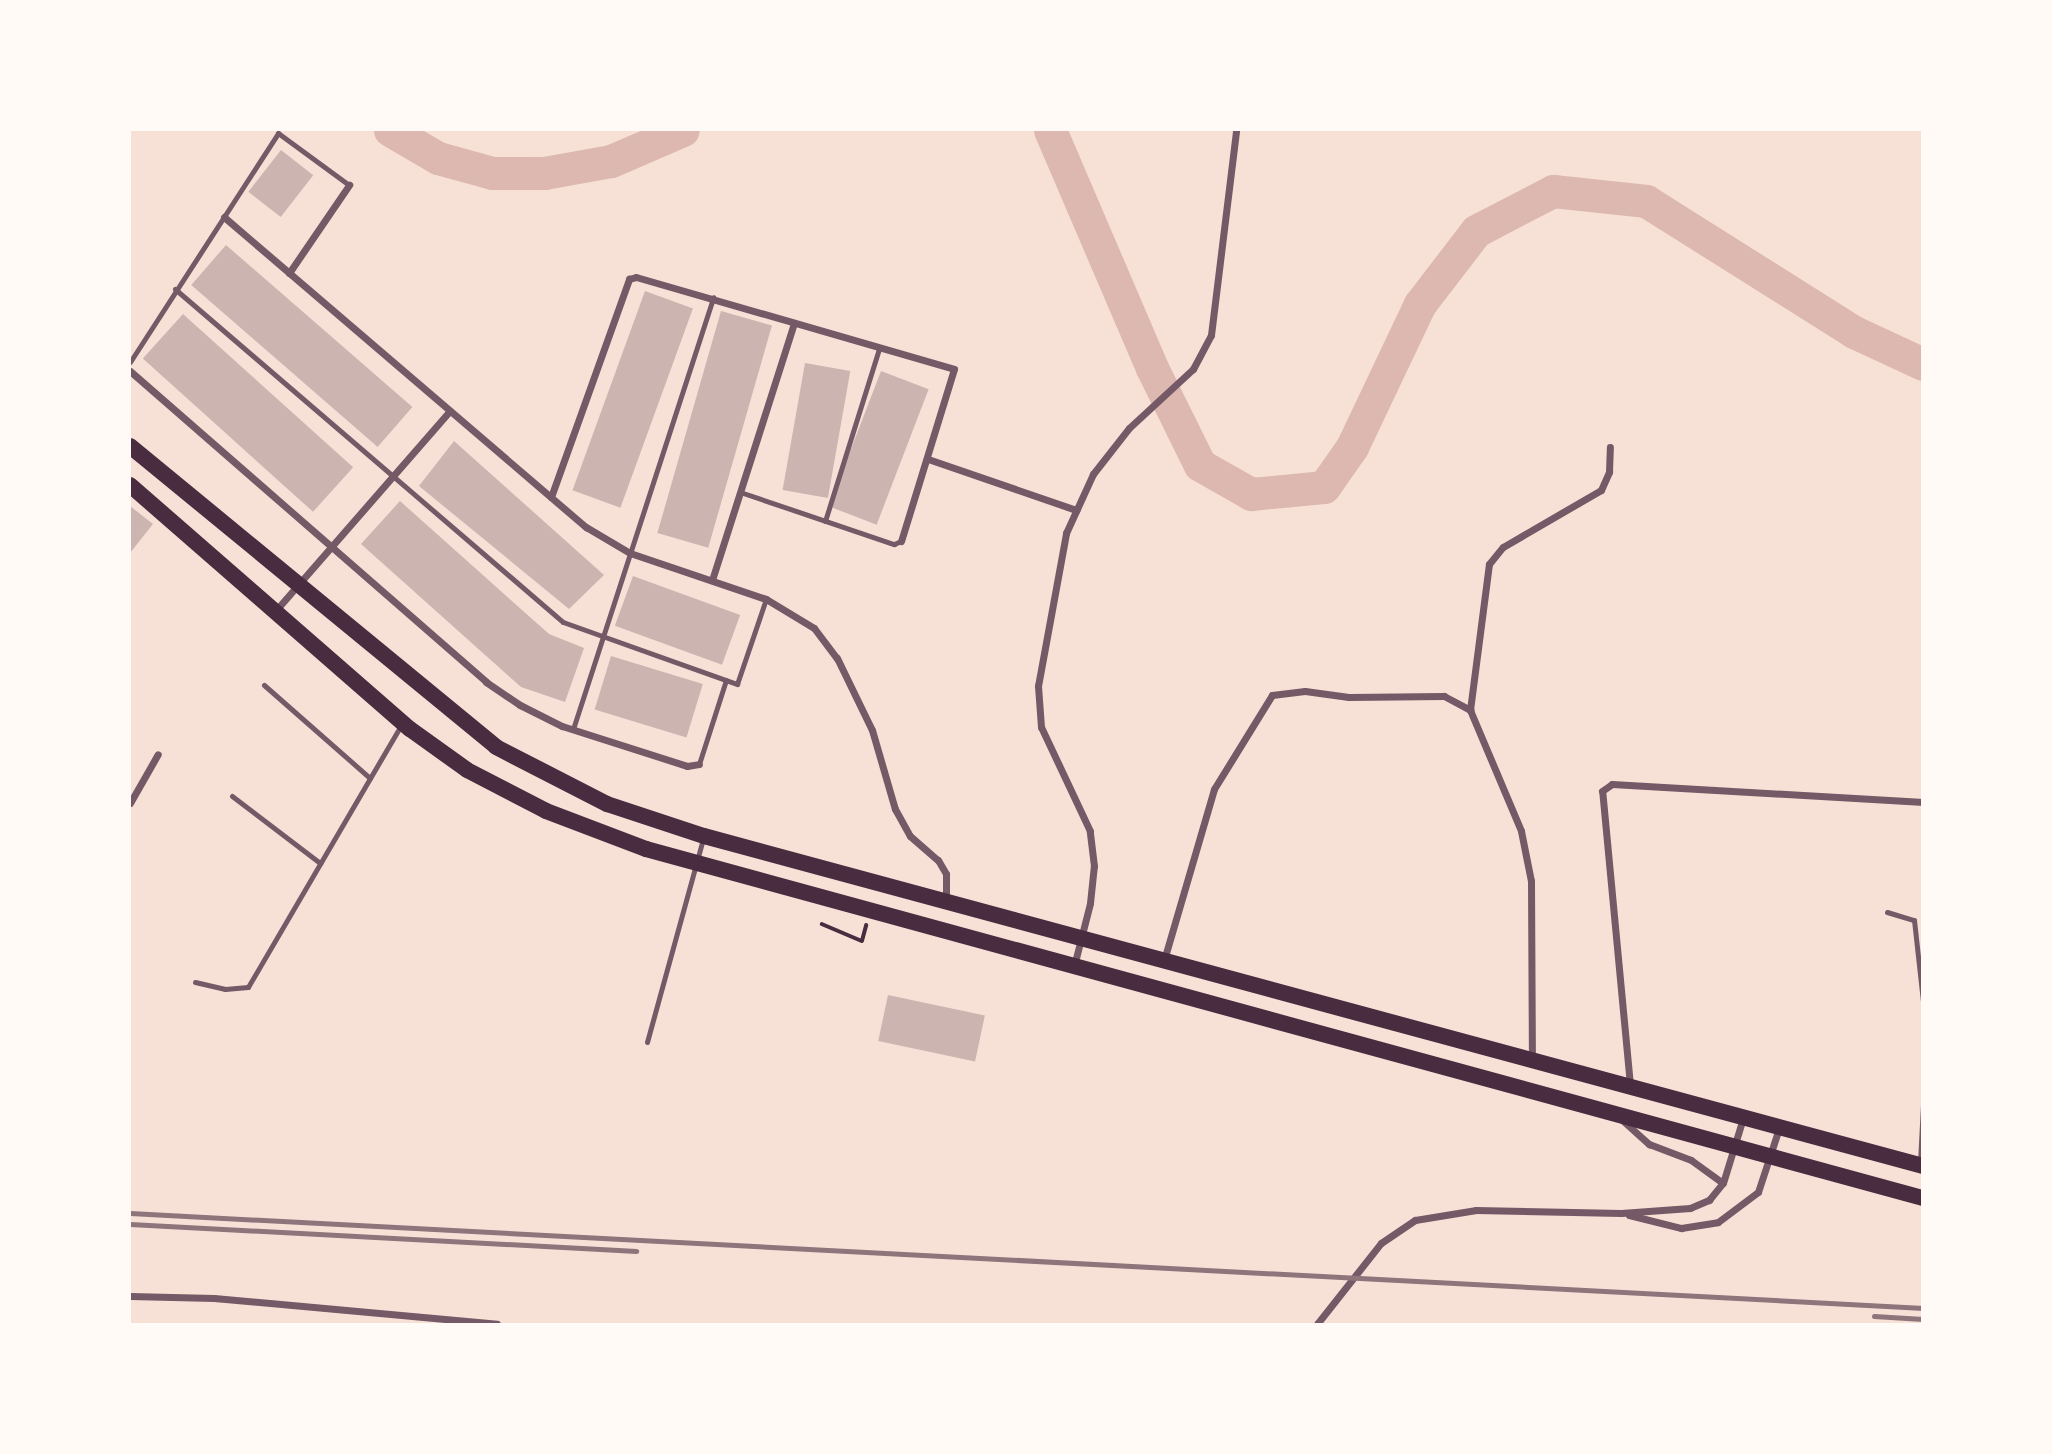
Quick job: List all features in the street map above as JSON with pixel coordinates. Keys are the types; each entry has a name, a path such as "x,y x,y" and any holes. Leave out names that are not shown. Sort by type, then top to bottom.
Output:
{"highway":[{"path":"130,446 496,747 607,804 704,836 1921,1165"},
{"path":"130,485 277,609 403,722 467,770 546,811 696,863 1923,1198"}],"street":[{"path":"1073,968 1094,866 1090,831 1041,727 1038,686 1066,533 1093,474 1129,428 1193,369 1212,335 1236,130"},
{"path":"289,273 349,185"},
{"path":"224,217 586,527 630,553 766,599 814,628 837,658 872,730 895,808 910,836 938,860 946,874 946,902"},
{"path":"551,496 629,279 643,278 954,369 901,541"},
{"path":"712,580 794,323"},
{"path":"130,371 486,682 520,705 573,729 687,765 699,764"},
{"path":"277,609 450,411"},
{"path":"1532,1061 1531,881 1521,831 1470,710 1489,564 1503,547 1601,490 1609,472 1610,447"},
{"path":"928,458 1076,510"},
{"path":"1164,962 1214,789 1272,695 1305,691 1349,697 1444,696 1470,710"},
{"path":"130,803 158,754"},
{"path":"1630,1088 1602,791 1612,785 1923,802"},
{"path":"1615,1115 1649,1144 1691,1160 1723,1183"},
{"path":"1317,1325 1381,1243 1415,1220 1444,1213 1621,1213 1690,1208 1709,1200 1723,1183 1743,1118"},
{"path":"1621,1213 1681,1228 1718,1222 1758,1192 1779,1128"},
{"path":"130,1296 214,1298 497,1325"}],"lane":[{"path":"130,362 278,133 349,185"},
{"path":"175,289 563,622 737,684 766,599"},
{"path":"573,729 713,297"},
{"path":"825,521 879,349"},
{"path":"740,492 894,544 901,541"},
{"path":"699,764 726,680"},
{"path":"264,685 370,778"},
{"path":"195,982 225,989 248,987 403,722"},
{"path":"232,796 320,863"},
{"path":"647,1042 704,836"},
{"path":"1887,912 1913,920 1923,1001"},
{"path":"1921,1165 1923,1105"}],"path":[{"path":"821,924 862,941"}],"building":[{"path":"281,150 313,175 281,217 248,192"},
{"path":"226,245 412,407 378,447 191,285"},
{"path":"645,291 693,308 620,508 572,490"},
{"path":"721,311 772,326 708,548 657,533"},
{"path":"183,314 353,467 313,512 143,359"},
{"path":"805,363 850,371 828,498 783,490"},
{"path":"881,371 929,389 877,525 829,506"},
{"path":"454,441 604,575 569,609 419,486"},
{"path":"400,501 549,634 584,648 565,702 521,687 361,544"},
{"path":"130,506 153,524 130,553"},
{"path":"633,576 740,615 722,665 615,626"},
{"path":"611,656 703,684 686,738 595,710"},
{"path":"888,995 985,1016 975,1062 878,1041"}],"waterway":[{"path":"390,130 438,158 492,173 544,173 611,161 683,130"},
{"path":"1050,130 1152,368 1200,465 1251,494 1324,487 1352,447 1420,304 1476,231 1553,191 1646,201 1854,332 1923,364"}],"railway":[{"path":"130,1213 1923,1308"},
{"path":"130,1224 636,1251"},
{"path":"1874,1316 1923,1319"}]}
